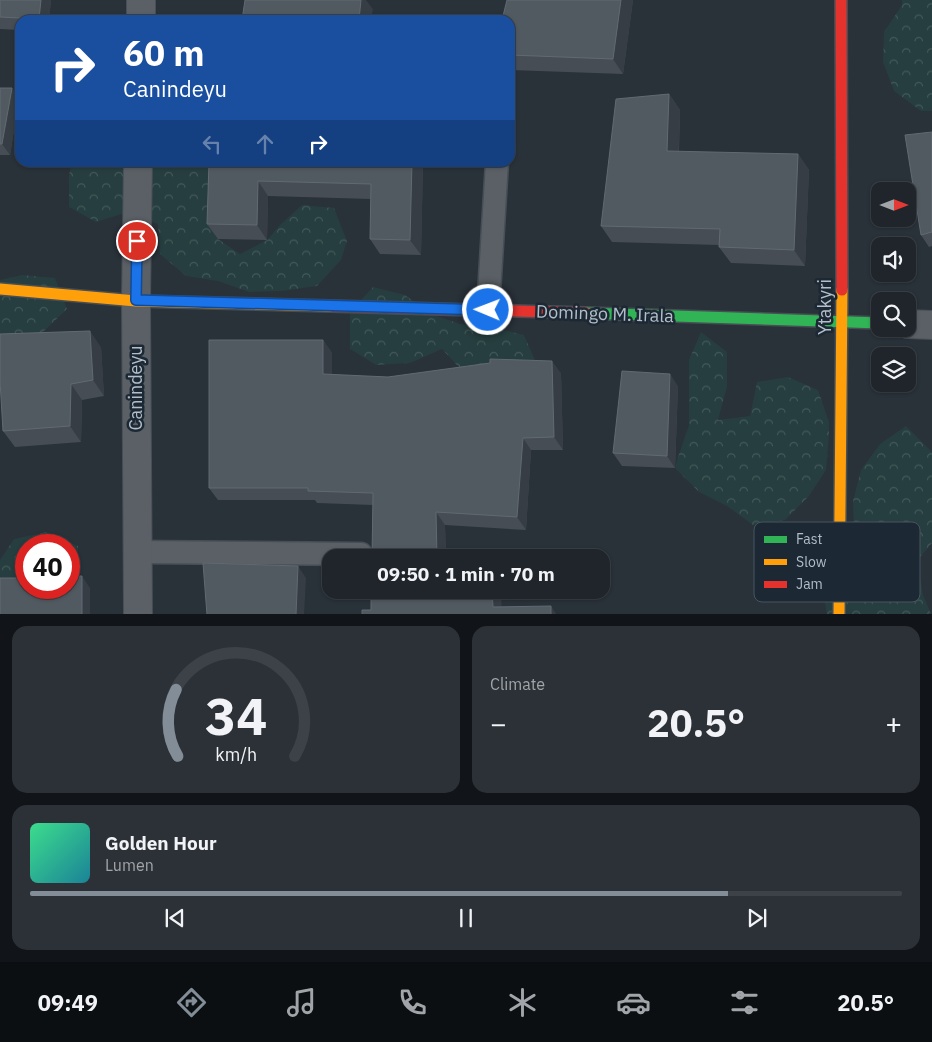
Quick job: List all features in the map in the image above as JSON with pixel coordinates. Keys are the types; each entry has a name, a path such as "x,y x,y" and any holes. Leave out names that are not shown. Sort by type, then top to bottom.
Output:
{"street":[{"path":"141,0 141,15"},
{"name":"Ytakyri","path":"840,522 842,321 841,0"},
{"name":"Canindeyu","path":"138,167 136,300 138,614"},
{"name":"Domingo M. Irala","path":"0,289 136,300 871,323"},
{"path":"916,324 932,324"}],"lane":[{"path":"488,310 496,167"},
{"path":"138,552 322,554"}],"green space":[{"path":"902,0 932,0 932,111 921,111 894,91 883,62 884,32 902,5"},
{"path":"71,167 211,167 218,239 240,254 267,240 302,205 334,208 347,241 341,260 317,286 282,291 249,292 218,281 186,276 160,254 158,224 128,212 96,222 69,207 69,175"},
{"path":"22,275 55,278 67,309 43,332 18,340 0,340 0,280"},
{"path":"373,287 405,295 431,314 460,324 492,327 524,335 537,365 465,374 442,349 410,363 376,365 350,349 350,312"},
{"path":"701,332 727,352 727,387 718,420 750,416 757,382 788,377 818,390 829,422 826,470 809,496 785,520 754,522 753,525 727,506 699,492 675,468 689,425 689,360"},
{"path":"906,426 932,452 932,543 920,557 920,522 854,522 853,501 861,470 880,444"},
{"path":"14,539 15,592 0,608 0,560"},
{"path":"920,578 923,595 931,614 827,614 825,602 920,602"}],"building":[{"path":"0,0 41,0 39,15 15,15 15,18 0,17"},
{"path":"245,0 361,0 360,15 243,15"},
{"path":"507,0 621,0 613,59 515,55 515,15 503,15"},
{"path":"0,88 12,88 2,144 0,144"},
{"path":"669,94 667,151 798,154 794,250 719,247 720,229 601,226 616,99"},
{"path":"932,132 932,232 921,235 916,204 916,182 913,182 905,135"},
{"path":"209,167 412,167 410,240 370,239 371,184 258,181 257,225 207,224"},
{"path":"90,331 93,380 71,384 70,426 3,431 0,334"},
{"path":"209,340 323,340 323,374 388,377 490,363 490,359 552,361 554,437 523,438 517,517 436,512 437,549 372,549 373,493 308,491 308,488 209,488"},
{"path":"622,371 670,374 667,456 613,453"},
{"path":"203,563 298,566 296,614 207,614"},
{"path":"80,576 82,576 82,614 0,614 0,578 15,578 15,599 80,599"},
{"path":"371,599 493,599 493,607 551,606 551,614 362,614 362,610 371,610"}],"traffic: fast":[{"path":"586,313 871,323"}],"traffic: slow":[{"path":"0,289 136,301 330,306"},
{"path":"840,522 842,290"},
{"path":"839,602 839,614"}],"traffic: jam":[{"path":"841,0 842,290"},
{"path":"330,306 586,313"}],"route":[{"path":"137,241 136,300 488,310"}]}
